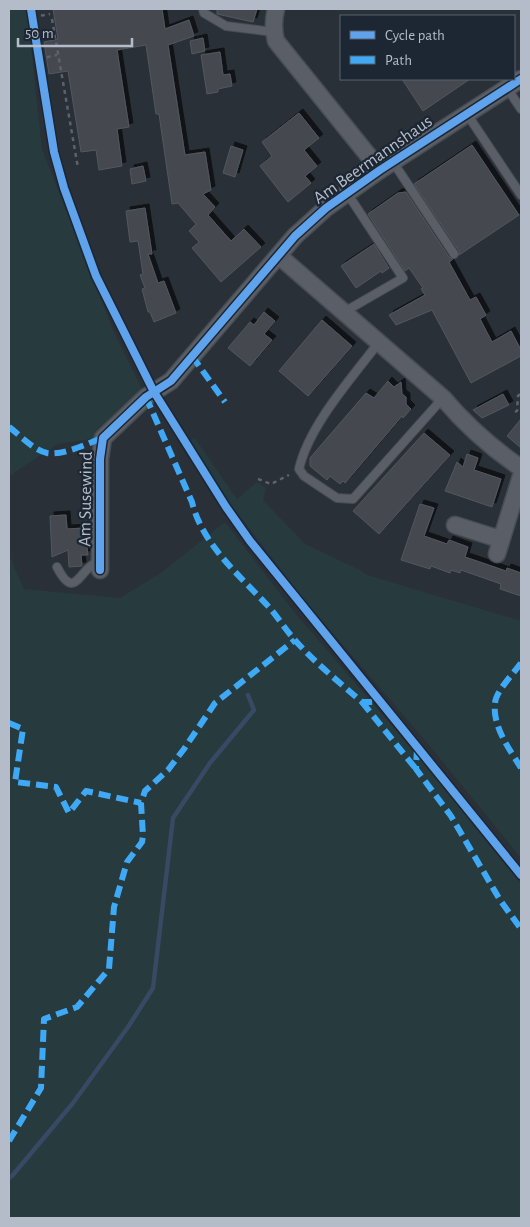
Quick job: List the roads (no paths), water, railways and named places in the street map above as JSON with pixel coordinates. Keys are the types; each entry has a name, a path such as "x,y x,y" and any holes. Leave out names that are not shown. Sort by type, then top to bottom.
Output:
{"street":[{"path":"273,32 276,9"},
{"name":"Am Beermannshaus","path":"273,32 276,42 386,166"},
{"name":"Am Beermannshaus","path":"154,392 171,381 295,236 326,208 386,166 521,79"},
{"path":"279,256 443,398 452,409 494,447 521,468"},
{"name":"Am Susewind","path":"100,565 100,459 103,438 146,397 154,392"},
{"path":"497,554 521,476"},
{"path":"455,525 493,538 502,537"}],"lane":[{"path":"203,9 204,13 226,26 273,32"},
{"path":"507,88 521,109"},
{"path":"467,114 521,195"},
{"path":"386,166 454,254"},
{"path":"344,312 402,278 347,193"},
{"path":"379,342 328,409 312,437 299,469 304,476 337,498 353,499 443,398"},
{"path":"57,567 64,580 68,583 73,583 79,580 92,563 100,565"}],"waterway":[{"path":"9,1178 73,1103 128,1027 153,988 173,818 210,763 254,710 248,695"}]}
